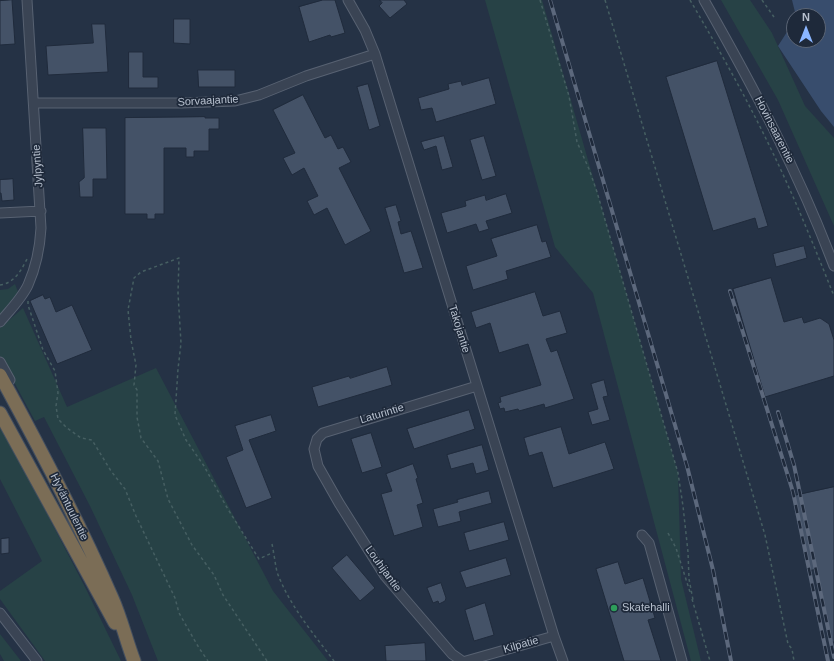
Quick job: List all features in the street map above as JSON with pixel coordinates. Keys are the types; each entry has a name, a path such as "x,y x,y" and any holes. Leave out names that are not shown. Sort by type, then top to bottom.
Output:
{"highway":[{"name":"Hyväntuulentie","path":"0,375 95,560 113,600 134,661"},
{"name":"Hyväntuulentie","path":"0,413 127,644"}],"street":[{"name":"Jylpyntie","path":"0,322 28,285 40,241 41,211 27,0"},
{"name":"Takojantie","path":"348,0 365,30 375,54 554,636 563,661"},
{"name":"Hovinsaarentie","path":"704,0 763,106 810,206 834,266"},
{"name":"Sorvaajantie","path":"34,103 182,103 235,101 259,95 306,76 375,54"},
{"path":"0,213 41,211"},
{"path":"0,362 16,392 17,406"},
{"name":"Laturintie","path":"318,466 314,449 317,438 323,433 477,386"},
{"name":"Louhijantie","path":"318,466 339,503 385,576 452,654 462,661"},
{"path":"642,535 649,543 682,661"},
{"path":"0,613 37,661"},
{"name":"Kilpatie","path":"466,661 554,636"}],"path":[{"path":"540,0 569,96 577,142 589,168 595,186 678,474 688,552 688,579 710,661"},
{"path":"605,0 765,535 788,644 792,649 794,661"},
{"path":"690,0 737,83 770,147 808,230 834,296"},
{"path":"762,0 774,17"},
{"path":"0,285 10,282 15,278 20,272 29,254"},
{"path":"267,661 222,594 214,575 192,545 168,499 158,461 141,438 137,417 137,390 134,385 136,365 131,340 128,310 134,278 142,272 179,258 178,293 181,343 175,415 186,440 204,466 226,506 259,559 274,552"},
{"path":"28,285 28,305 43,350 55,372 58,393 56,406 58,419 67,428 81,438 92,440 111,471 125,489 136,516 175,598 179,613 208,661"},
{"path":"668,533 676,548 693,600"},
{"path":"272,544 277,571 288,596 306,624 334,661"}],"green space":[{"path":"485,0 542,0 678,473 681,579 701,661 691,661 593,293 555,247"},
{"path":"721,0 750,0 772,33 805,106 834,138 834,226 778,100"},
{"path":"15,284 18,292 0,315 0,290 8,289"},
{"path":"23,308 67,407 156,368 273,591 328,661 158,661 132,595 90,506 44,417 35,421 0,356 0,328"},
{"path":"0,423 86,589 121,661 45,661 0,599 0,591 42,561 0,479"},
{"path":"0,634 21,661 4,661 0,654"}],"water":[{"path":"792,0 834,0 834,127 821,111 778,46 786,34 786,48 826,48 826,8 794,8"}],"building":[{"path":"12,0 15,44 0,45 0,1"},
{"path":"323,0 335,0 345,33 331,37 330,35 309,42 299,7"},
{"path":"380,0 404,0 407,4 390,18 379,6 382,3"},
{"path":"174,19 190,19 190,44 174,43"},
{"path":"92,24 105,24 108,72 48,75 46,46 93,43"},
{"path":"129,52 143,52 143,77 158,77 158,88 129,88"},
{"path":"717,61 768,226 758,229 755,218 713,231 666,77"},
{"path":"198,70 235,70 235,87 199,87"},
{"path":"489,78 496,104 436,122 432,108 421,110 418,98 449,89 448,84 461,81 462,85"},
{"path":"368,84 380,126 369,130 357,87"},
{"path":"303,95 325,138 331,135 338,149 343,147 351,162 339,168 371,231 345,245 327,208 314,215 307,201 318,196 304,168 292,175 283,158 295,153 273,110"},
{"path":"125,118 219,118 219,129 209,129 209,151 194,151 194,157 186,157 186,148 164,148 164,214 155,214 155,219 147,219 147,214 125,214"},
{"path":"83,128 106,128 107,179 93,179 93,197 80,197 79,182 84,178"},
{"path":"444,136 453,167 442,170 436,146 424,150 421,142"},
{"path":"484,136 496,176 482,180 470,140"},
{"path":"13,179 14,200 2,201 0,193 0,180"},
{"path":"506,194 512,213 486,221 489,229 479,232 476,224 447,233 441,213 466,206 465,201 485,195 486,200"},
{"path":"396,205 401,221 398,222 401,234 411,231 423,268 404,273 385,208"},
{"path":"537,225 542,242 546,241 551,257 506,271 508,279 473,290 466,266 497,256 491,239"},
{"path":"804,246 807,258 776,267 773,254"},
{"path":"771,278 784,322 802,317 804,323 820,318 829,324 834,340 834,376 765,397 733,289"},
{"path":"535,292 543,316 560,311 567,333 546,339 551,352 557,350 574,399 545,408 544,404 519,411 518,409 505,412 504,408 500,409 498,403 501,402 500,397 541,385 528,344 499,353 490,323 476,328 471,312"},
{"path":"43,295 45,299 50,297 56,312 72,305 92,350 57,364 30,301"},
{"path":"387,367 392,385 318,407 312,387"},
{"path":"604,380 608,396 603,397 610,420 592,425 588,412 598,409 591,384"},
{"path":"469,410 475,429 414,449 407,429"},
{"path":"271,415 276,431 249,440 272,498 246,508 226,457 243,450 235,426"},
{"path":"561,427 569,454 605,442 614,469 553,488 542,452 529,456 524,438"},
{"path":"371,433 382,467 362,473 351,439"},
{"path":"482,445 489,470 476,474 473,463 451,469 447,455"},
{"path":"413,464 418,478 416,479 423,503 417,505 423,527 394,536 381,494 392,491 386,474"},
{"path":"834,487 834,642 831,642 816,569 809,571 793,496"},
{"path":"489,491 492,503 459,512 461,521 438,527 433,509 458,502 457,500"},
{"path":"504,522 509,540 469,551 464,533"},
{"path":"9,538 9,553 1,554 1,539"},
{"path":"347,555 375,588 360,601 332,568"},
{"path":"506,558 511,575 466,588 460,572"},
{"path":"618,562 625,584 643,578 655,618 648,620 661,661 624,661 596,569"},
{"path":"441,583 446,598 445,601 439,604 438,601 433,603 427,588"},
{"path":"485,603 494,635 474,641 465,610"},
{"path":"425,643 426,661 386,661 385,646"}],"railway":[{"path":"550,0 687,466 713,570 731,661"},
{"path":"730,291 793,492 828,661"},
{"path":"778,412 794,465 834,657"}],"place":[{"name":"Skatehalli","path":"614,608"}]}
